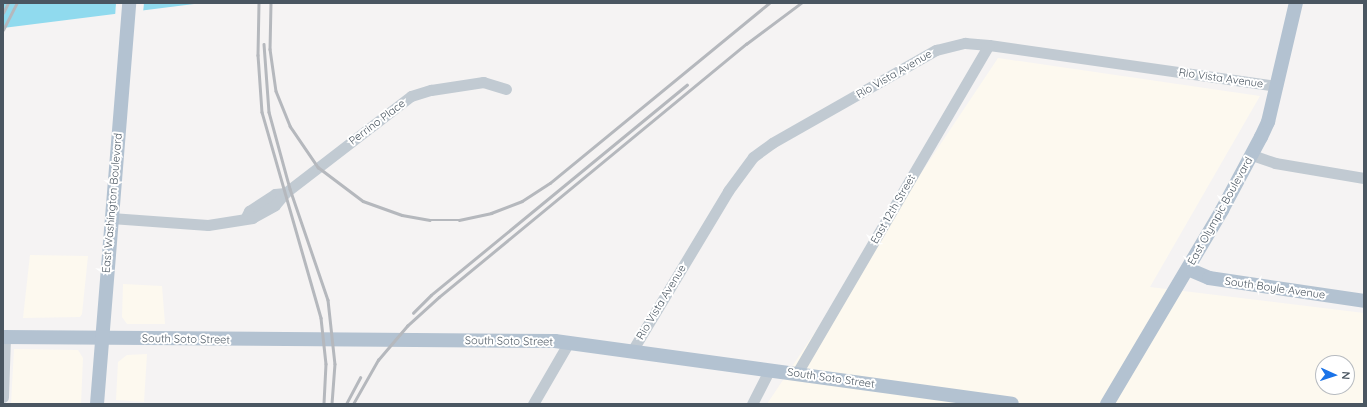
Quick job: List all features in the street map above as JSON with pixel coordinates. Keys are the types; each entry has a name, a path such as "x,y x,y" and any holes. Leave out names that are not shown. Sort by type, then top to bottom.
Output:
{"main road":[{"name":"East Washington Boulevard","path":"97,404 101,338 129,3"},
{"name":"East Olympic Boulevard","path":"1107,404 1188,269 1252,155 1268,122 1296,3"},
{"name":"South Boyle Avenue","path":"1188,269 1209,278 1364,301"},
{"name":"South Soto Street","path":"4,337 569,342 797,373 959,400 1012,404"}],"street":[{"name":"Rio Vista Avenue","path":"632,351 728,191 753,158 772,143 936,50 965,43 989,45 1277,86"},
{"name":"East 12th Street","path":"797,373 989,45"},
{"name":"Perrino Place","path":"111,218 208,225 246,217 249,211 275,194 285,193 411,96 431,90 483,82 506,89"},
{"path":"1252,155 1275,163 1364,178"},
{"path":"3,397 4,337"},
{"path":"533,404 569,342"},
{"path":"752,404 769,370"}],"shaded area":[{"path":"998,58 1260,96 1150,287 1364,313 1364,404 767,404"},
{"path":"30,255 88,256 82,314 80,317 23,318"},
{"path":"123,284 162,286 165,324 127,324 122,317"},
{"path":"14,349 78,350 83,358 81,404 11,404"},
{"path":"147,354 144,402 116,400 118,362 127,355"}],"water":[{"path":"3,3 202,3 3,28"}],"pier":[{"path":"116,3 144,3 143,13 115,17"}],"railway":[{"path":"3,13 8,3"},
{"path":"3,30 17,3"},
{"path":"259,3 258,55 262,112 321,318 326,364 324,404"},
{"path":"271,3 270,49 276,91 290,126 318,167 363,201 402,215 430,220 459,220 491,213 522,201 550,183 769,3"},
{"path":"353,404 378,360 407,326 439,297 746,44 801,3"},
{"path":"264,44 269,112 290,189 328,300 335,364 332,404"},
{"path":"413,313 431,295 687,85"},
{"path":"346,404 360,378"}]}
